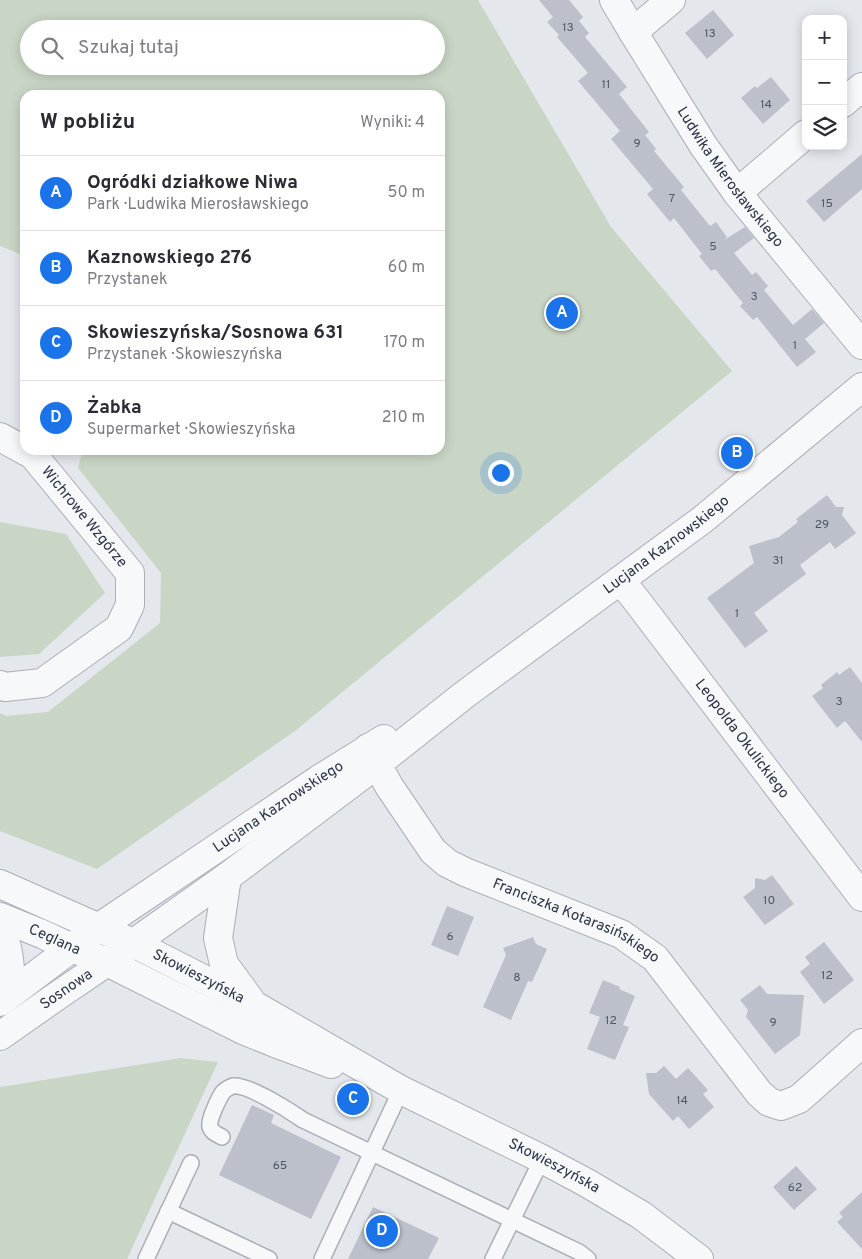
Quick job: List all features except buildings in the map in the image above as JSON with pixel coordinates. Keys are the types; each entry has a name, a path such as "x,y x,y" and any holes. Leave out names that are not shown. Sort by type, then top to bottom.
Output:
{"street":[{"name":"Ludwika Mierosławskiego","path":"614,0 703,145 737,193 862,345"},
{"path":"633,32 671,0"},
{"path":"847,100 862,87"},
{"path":"737,193 802,137"},
{"name":"Lucjana Kaznowskiego","path":"133,943 227,877 372,756 464,695 702,520 862,387"},
{"name":"Wichrowe Wzgórze","path":"0,437 20,448"},
{"name":"Wichrowe Wzgórze","path":"0,685 5,687 42,683 119,628 130,604 130,573 33,455"},
{"name":"Leopolda Okulickiego","path":"621,581 862,897"},
{"name":"Lucjana Kaznowskiego","path":"98,928 318,780 372,756"},
{"name":"Franciszka Kotarasińskiego","path":"372,756 433,851 448,863 465,872 621,934 655,958 759,1093 769,1102 781,1106 799,1099 862,1043"},
{"path":"227,877 218,938 224,964 254,1004"},
{"name":"Ceglana","path":"0,884 98,928"},
{"name":"Ceglana","path":"0,917 107,962"},
{"name":"Skowieszyńska","path":"98,928 133,943 254,1004 401,1090 587,1183 641,1214 699,1259"},
{"name":"Sosnowa","path":"2,1001 98,928"},
{"path":"0,930 4,934 9,959 9,983 2,1001"},
{"name":"Sosnowa","path":"0,1036 133,943"},
{"name":"Skowieszyńska","path":"107,962 252,1034 401,1090"}],"lane":[{"path":"222,1137 211,1130 210,1118 228,1088 235,1086 243,1087 281,1105 303,1120 579,1252 588,1259"},
{"path":"322,1259 401,1090"},
{"path":"493,1259 542,1160"},
{"path":"146,1259 191,1163"},
{"path":"168,1211 270,1259"}],"green space":[{"path":"0,0 478,0 611,227 732,371 295,731 97,869 0,831 0,713 6,716 48,712 160,623 161,573 78,468 81,455 445,455 445,90 20,90 20,254 0,246"},
{"path":"0,522 66,534 105,593 39,654 0,657"},
{"path":"181,1058 218,1062 127,1259 0,1259 0,1087"}],"place":[{"name":"Ogródki działkowe Niwa","path":"562,313"},
{"name":"Kaznowskiego 276","path":"737,453"},
{"name":"Skowieszyńska/Sosnowa 631","path":"353,1099"},
{"name":"Żabka","path":"382,1231"}]}
